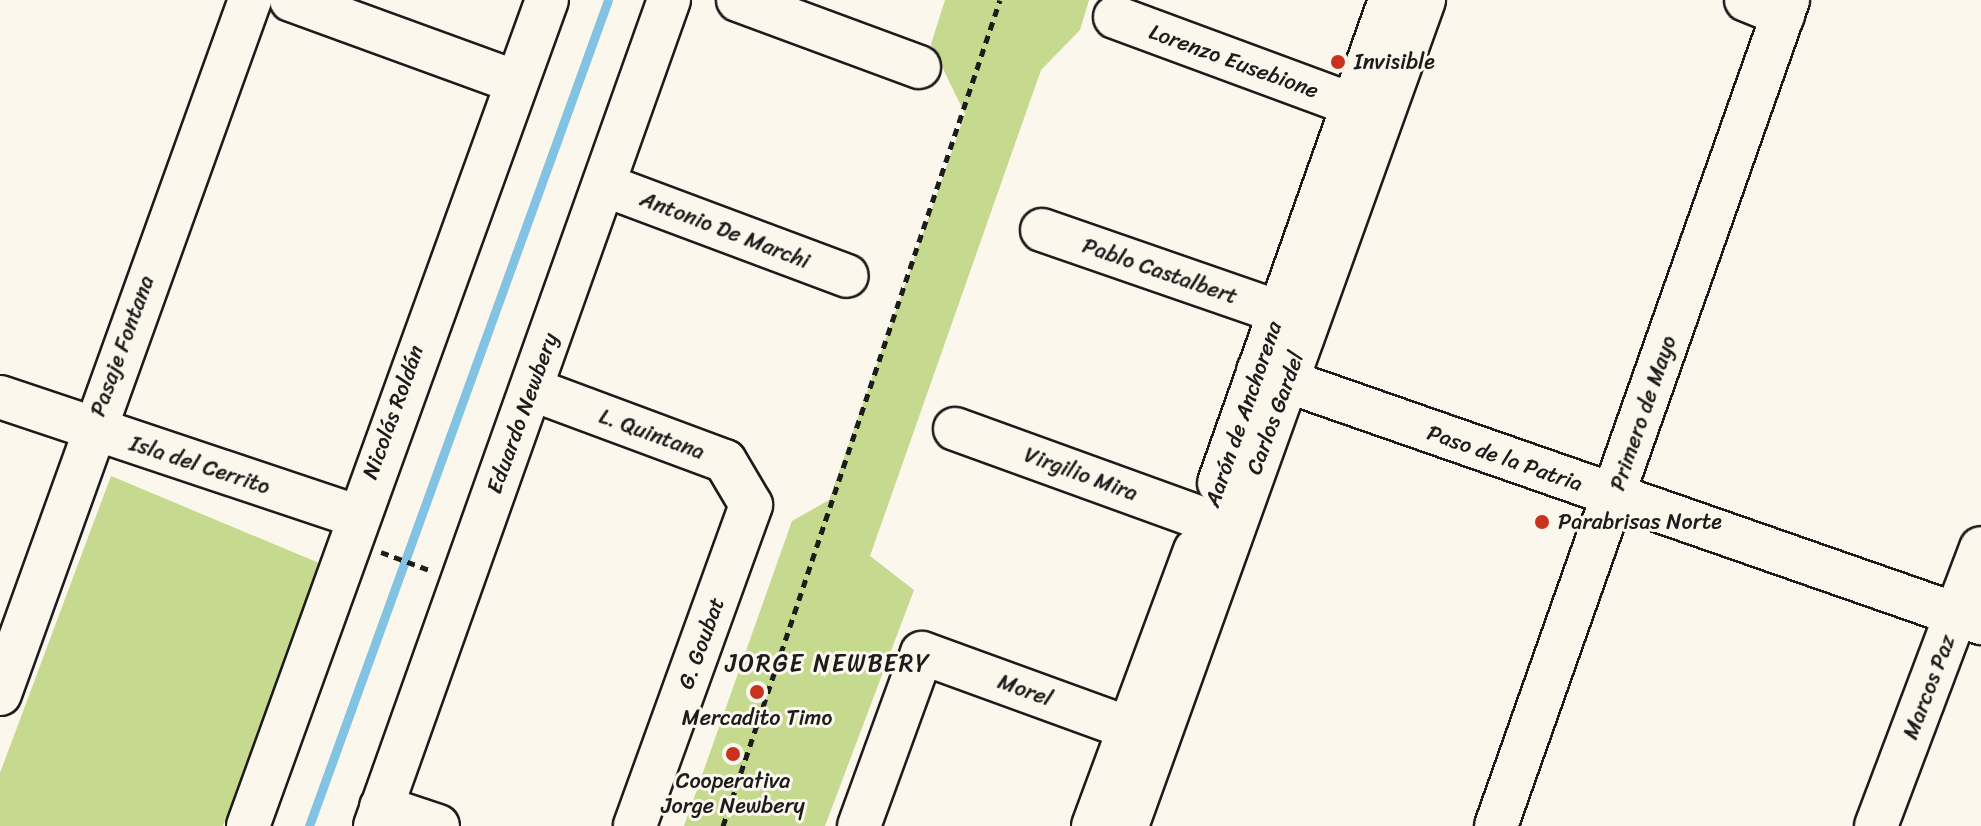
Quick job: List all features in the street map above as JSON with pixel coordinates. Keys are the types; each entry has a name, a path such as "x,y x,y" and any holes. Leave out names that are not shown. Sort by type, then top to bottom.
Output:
{"street":[{"name":"Pasaje Fontana","path":"0,694 91,430 250,0"},
{"path":"292,0 516,82"},
{"name":"Nicolás Roldán","path":"248,826 355,516 547,0"},
{"name":"Eduardo Newbery","path":"378,817 669,0"},
{"path":"738,0 919,67"},
{"name":"Aarón de Anchorena","path":"1093,826 1206,520 1271,376 1279,312 1390,0"},
{"name":"Carlos Gardel","path":"1127,826 1271,376 1424,0"},
{"name":"Primero de Mayo","path":"1496,826 1614,496 1772,5"},
{"name":"Lorenzo Eusebione","path":"1115,17 1353,105"},
{"name":"Antonio De Marchi","path":"604,185 847,276"},
{"name":"Pablo Castalbert","path":"1042,230 1279,312"},
{"name":"Paso de la Patria","path":"1271,376 1969,619"},
{"name":"L. Quintana","path":"531,389 725,461 751,505"},
{"name":"Isla del Cerrito","path":"0,397 355,516"},
{"name":"Virgilio Mira","path":"955,429 1206,520"},
{"name":"G. Goubat","path":"635,826 751,505"},
{"name":"Marcos Paz","path":"1876,826 1969,619 1981,548"},
{"name":"Morel","path":"859,826 922,653 1128,728"},
{"path":"378,817 438,826"}],"path":[{"path":"723,826 1000,0"},
{"path":"381,552 426,569"}],"green space":[{"path":"945,0 1089,0 1080,30 1041,70 870,556 914,590 825,826 684,826 792,521 829,500 965,114 931,44"},
{"path":"111,476 319,563 223,826 0,826 0,773"}],"waterway":[{"path":"309,826 608,0"}],"place":[{"name":"Invisible","path":"1338,62"},
{"name":"Parabrisas Norte","path":"1542,522"},
{"name":"Mercadito Timo","path":"757,692"},
{"name":"Cooperativa Jorge Newbery","path":"733,754"}],"district":[{"name":"JORGE NEWBERY","path":"828,664"}]}
